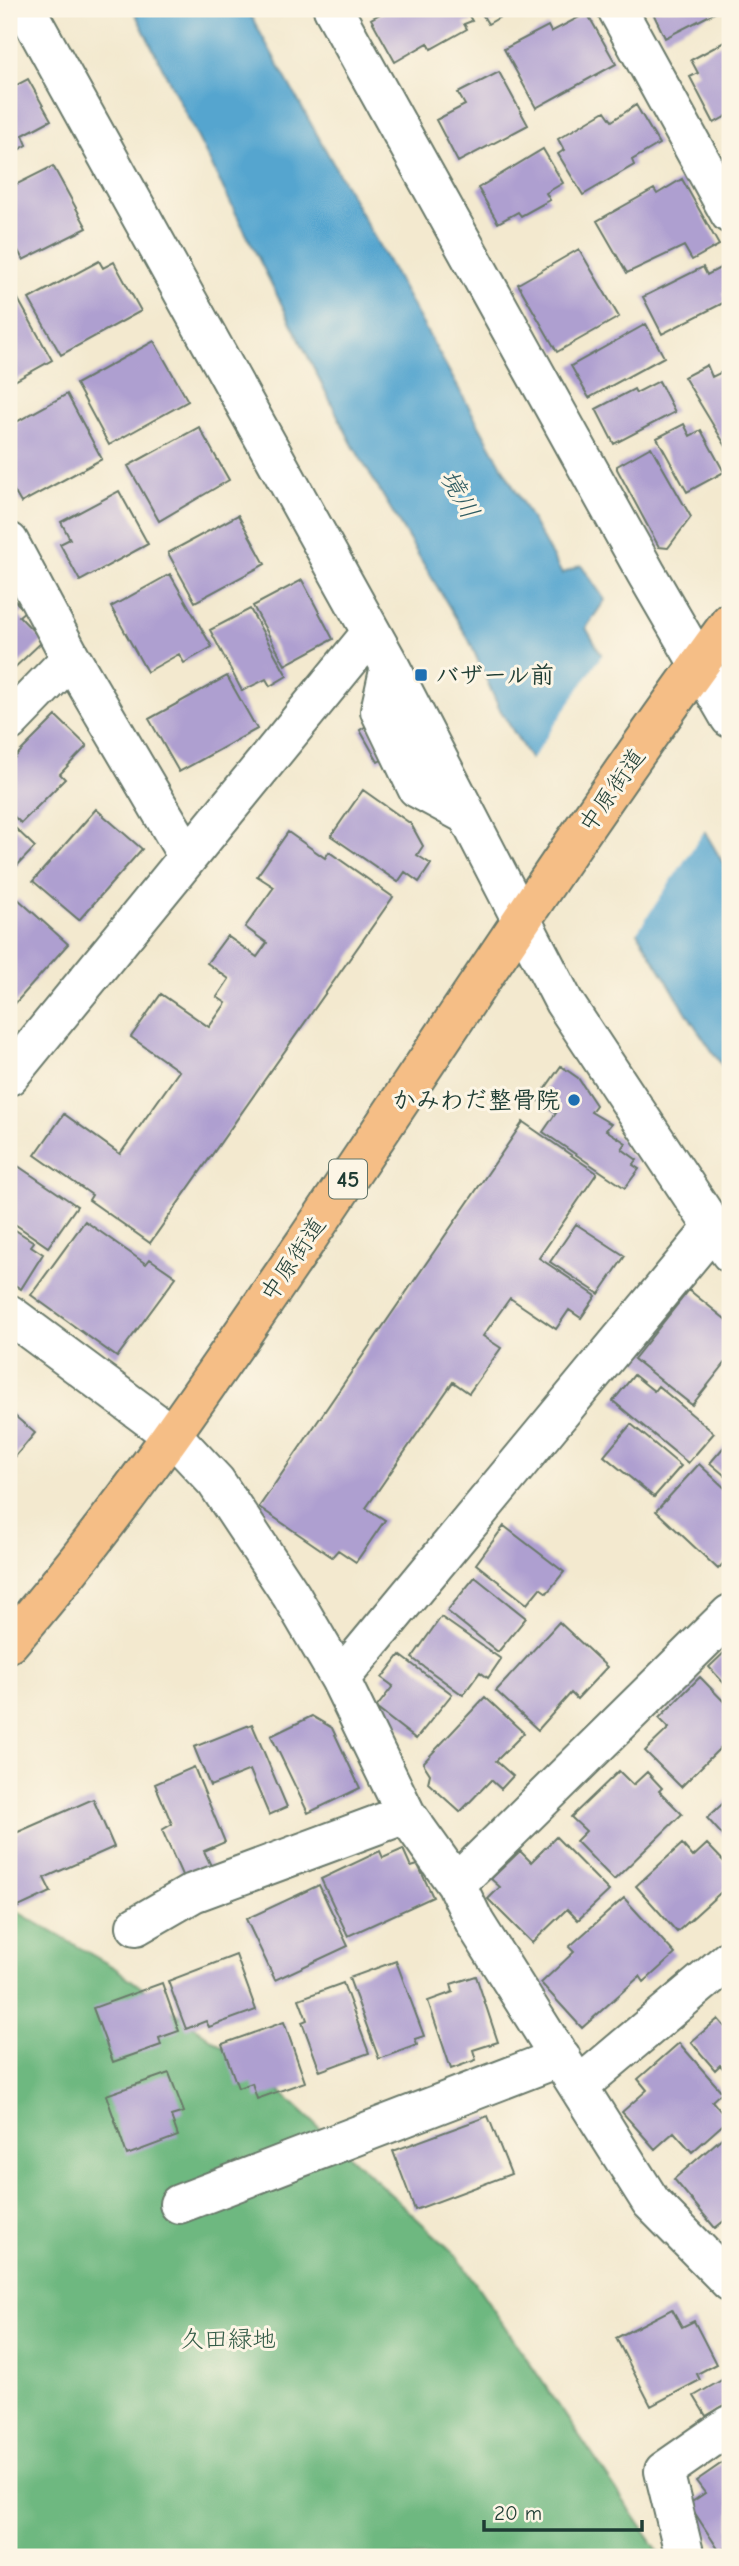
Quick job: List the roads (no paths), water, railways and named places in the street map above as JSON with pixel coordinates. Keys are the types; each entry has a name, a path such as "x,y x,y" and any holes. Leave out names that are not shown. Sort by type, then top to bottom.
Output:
{"main road":[{"name":"中原街道","path":"9,1643 55,1590 173,1436 461,1014 521,919 730,622"}],"street":[{"path":"26,9 390,666 564,1002 722,1240 340,1679"},
{"path":"333,9 694,671 730,718"},
{"path":"617,9 730,214"},
{"path":"9,542 71,658 188,857"},
{"path":"9,1076 371,634"},
{"path":"9,722 71,658"},
{"path":"9,1314 173,1436 216,1482 291,1595 340,1679 406,1814 456,1884 475,1923 651,2202 730,2281"},
{"path":"456,1884 730,1614"},
{"path":"136,1926 193,1893 406,1814"},
{"path":"179,2204 570,2071 730,1959"},
{"path":"685,2557 664,2471 730,2425"}],"water":[{"name":"境川","path":"133,9 247,9 562,574 581,565 605,600 586,628 730,875 730,1077 693,1023 499,708 469,640 352,444"}],"place":[{"name":"バザール前","path":"421,675"},
{"name":"かみわだ整骨院","path":"574,1100"}],"park label":[{"name":"久田緑地","path":"228,2339"}]}
